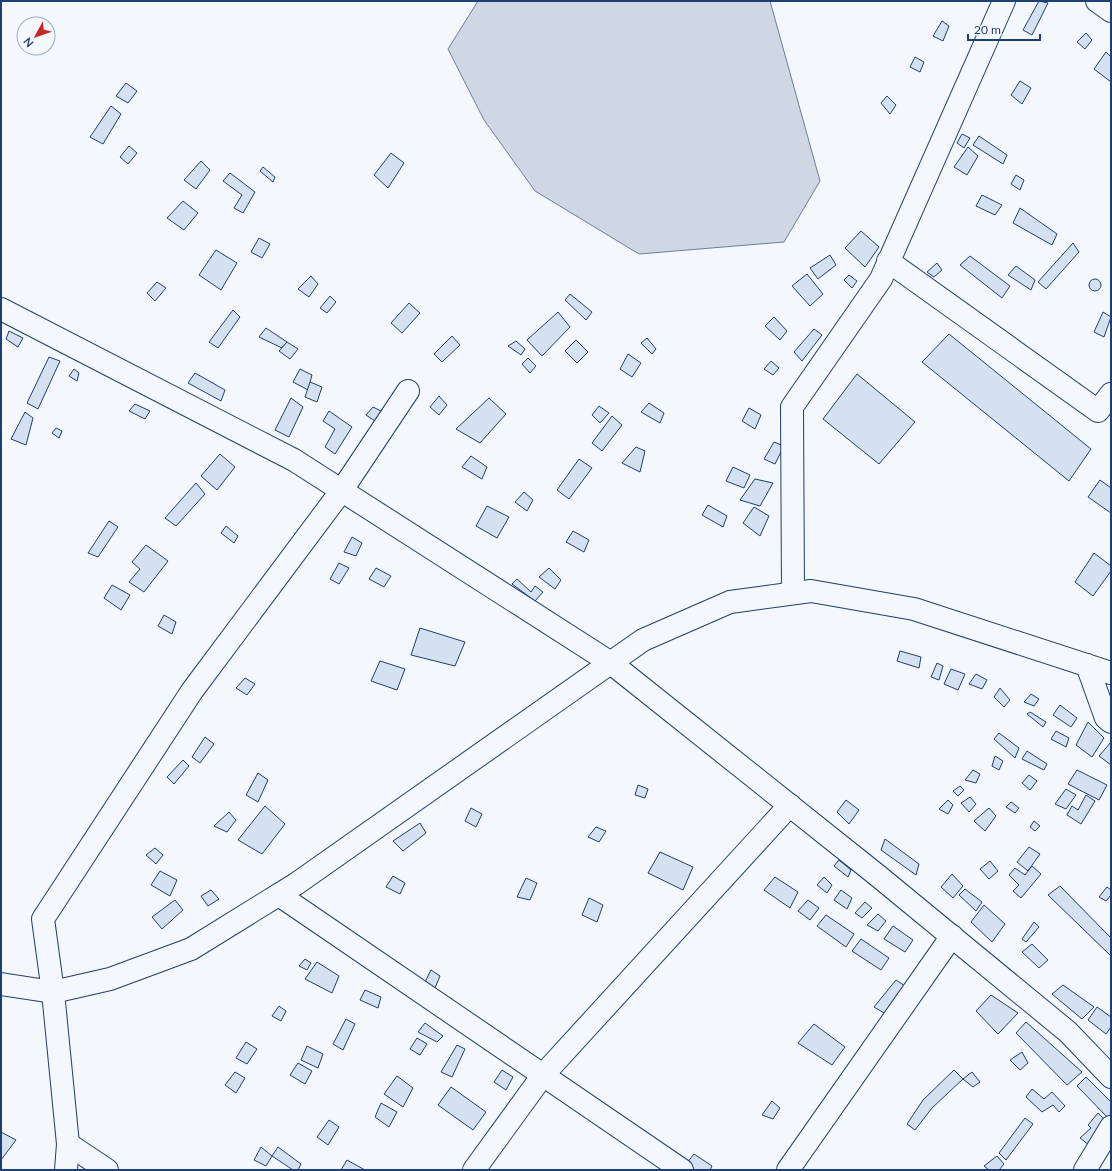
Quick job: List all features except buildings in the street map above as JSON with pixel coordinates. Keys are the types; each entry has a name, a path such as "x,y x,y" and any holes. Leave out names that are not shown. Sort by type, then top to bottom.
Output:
{"street":[{"path":"793,593 792,407 881,279 1004,1"},
{"path":"1097,1 1111,11"},
{"path":"888,261 1098,411 1111,394"},
{"path":"1,309 294,460 611,663 790,805 1068,1032 1111,1077"},
{"path":"66,1170 68,1144 53,992 43,919 192,691 342,490 408,390"},
{"path":"1,984 53,992 110,979 191,949 279,895 643,640 730,602 811,591 914,609 1111,672"},
{"path":"1087,665 1106,718 1111,722"},
{"path":"474,1170 543,1075 790,805"},
{"path":"279,895 682,1170"},
{"path":"788,1170 952,936"},
{"path":"1085,1170 1111,1127"},
{"path":"68,1144 107,1170"}],"shaded area":[{"path":"478,1 770,1 820,181 784,242 639,254 535,191 484,120 448,49"}]}
